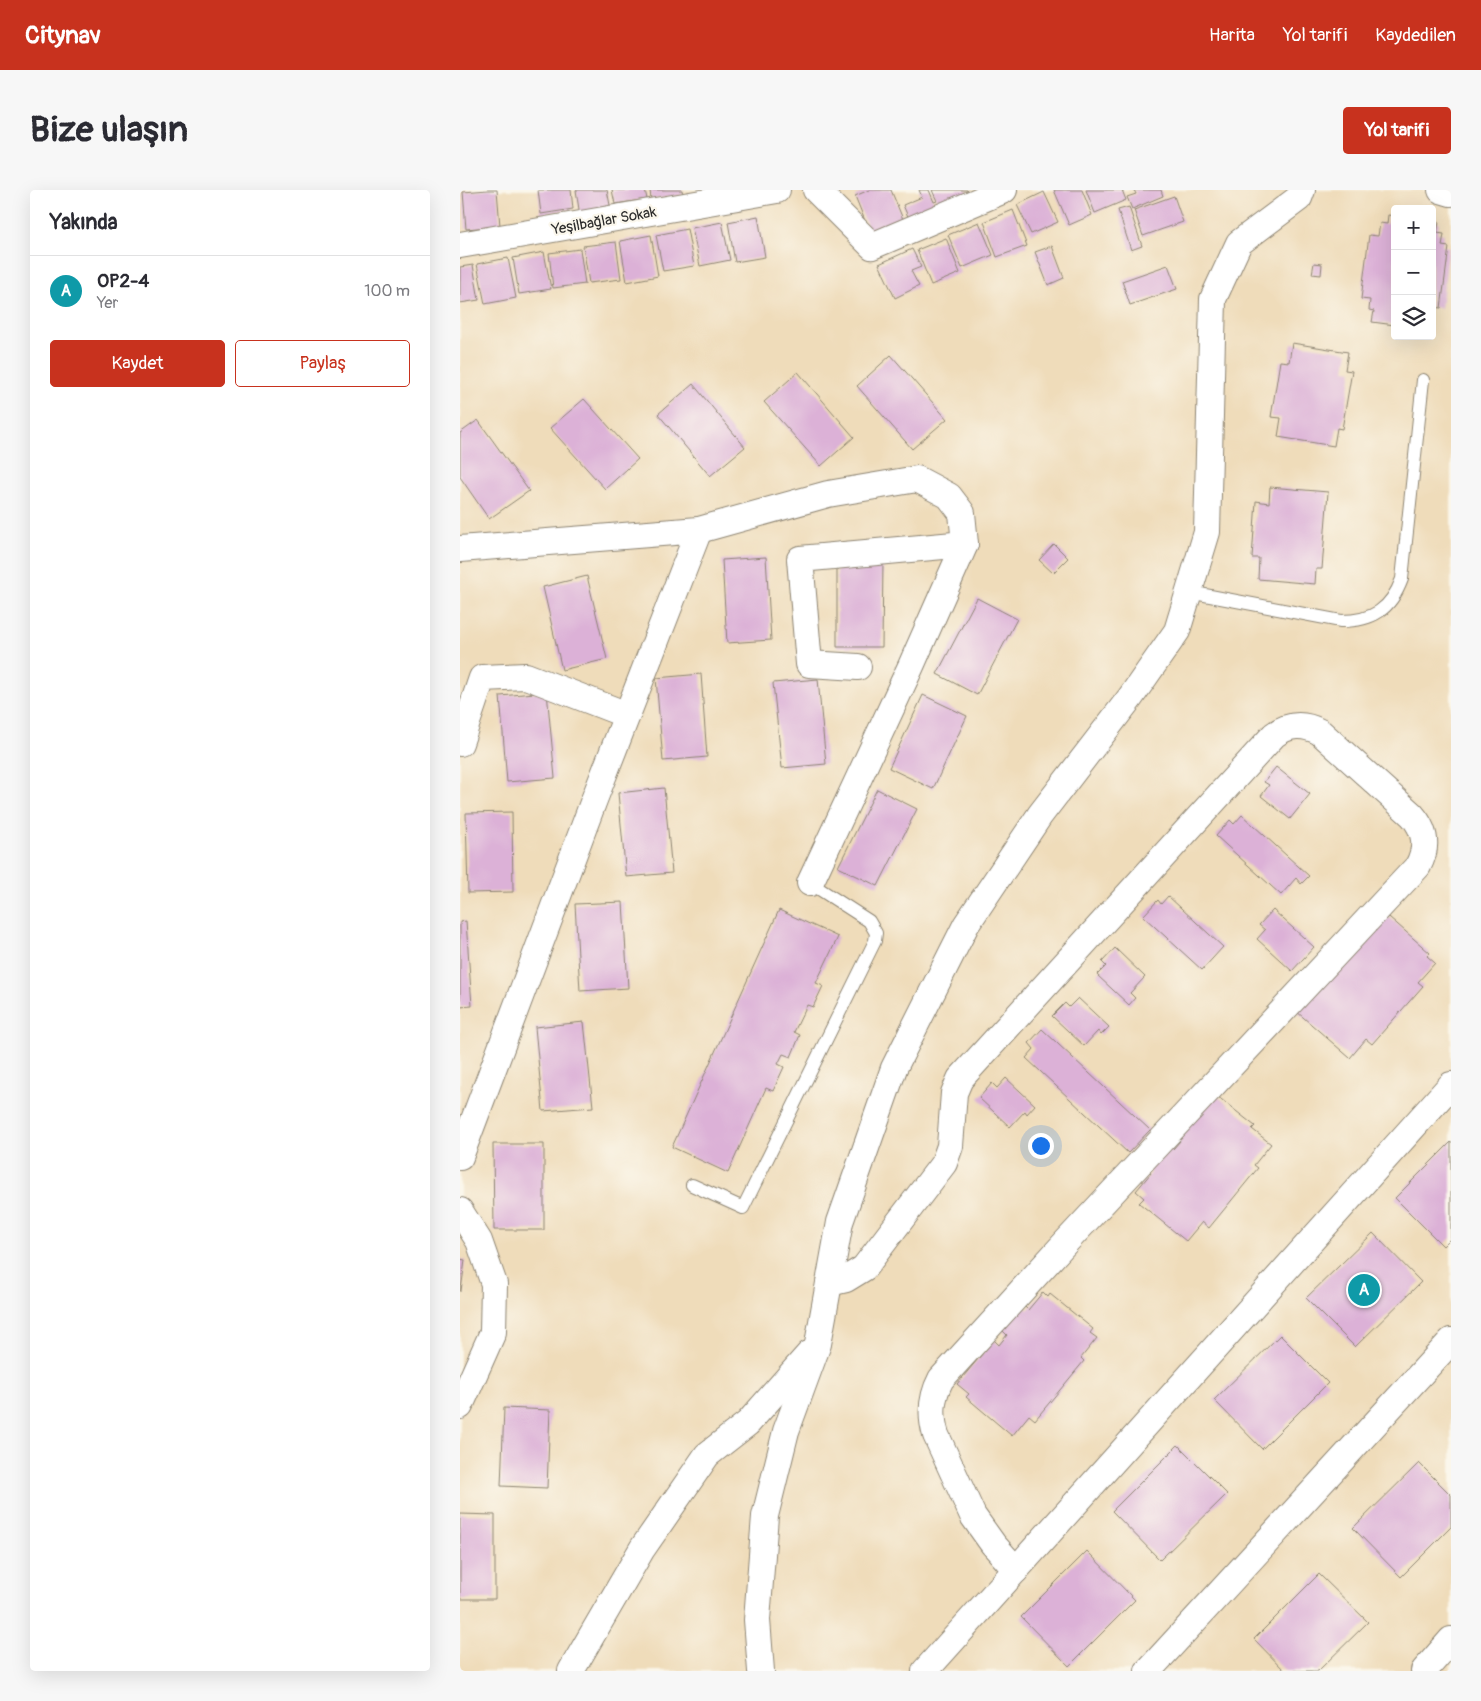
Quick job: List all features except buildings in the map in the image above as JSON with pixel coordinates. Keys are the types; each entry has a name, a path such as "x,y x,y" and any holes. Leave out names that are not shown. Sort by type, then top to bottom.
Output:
{"street":[{"name":"Yeşilbağlar Sokak","path":"460,245 777,190"},
{"path":"816,190 872,246 1004,190"},
{"path":"761,1671 756,1620 765,1516 786,1431 818,1344 840,1222 894,1068 966,924 1040,815 1130,698 1176,631 1207,532 1213,299 1239,243 1299,198 1302,190"},
{"path":"1441,190 1451,193"},
{"path":"460,549 698,530 828,494 917,479 949,496 962,512 965,544 911,666 810,882"},
{"path":"460,1157 698,530"},
{"path":"858,666 809,664 800,559 965,544"},
{"path":"460,743 482,678 526,676 627,715"},
{"path":"829,1283 846,1279 864,1268 944,1163 950,1146 954,1093 960,1079 1274,735 1283,729 1302,725 1320,732 1419,823 1424,832 1425,850 1418,866 1059,1250 939,1384 931,1411 932,1424 936,1435 973,1516 993,1544 1016,1570"},
{"path":"926,1671 1451,1085"},
{"path":"460,1211 479,1241 494,1284 493,1332 460,1406"},
{"path":"1148,1671 1451,1342"},
{"path":"571,1671 642,1549 706,1455 748,1423 818,1344"},
{"path":"1424,1671 1451,1640"}],"lane":[{"path":"1189,592 1341,621 1354,621 1366,618 1379,613 1389,604 1397,592 1402,579 1423,380"},
{"path":"692,1185 743,1208 875,941 876,933 870,920 810,882"}],"place":[{"name":"OP2-4","path":"1364,1290"}]}
